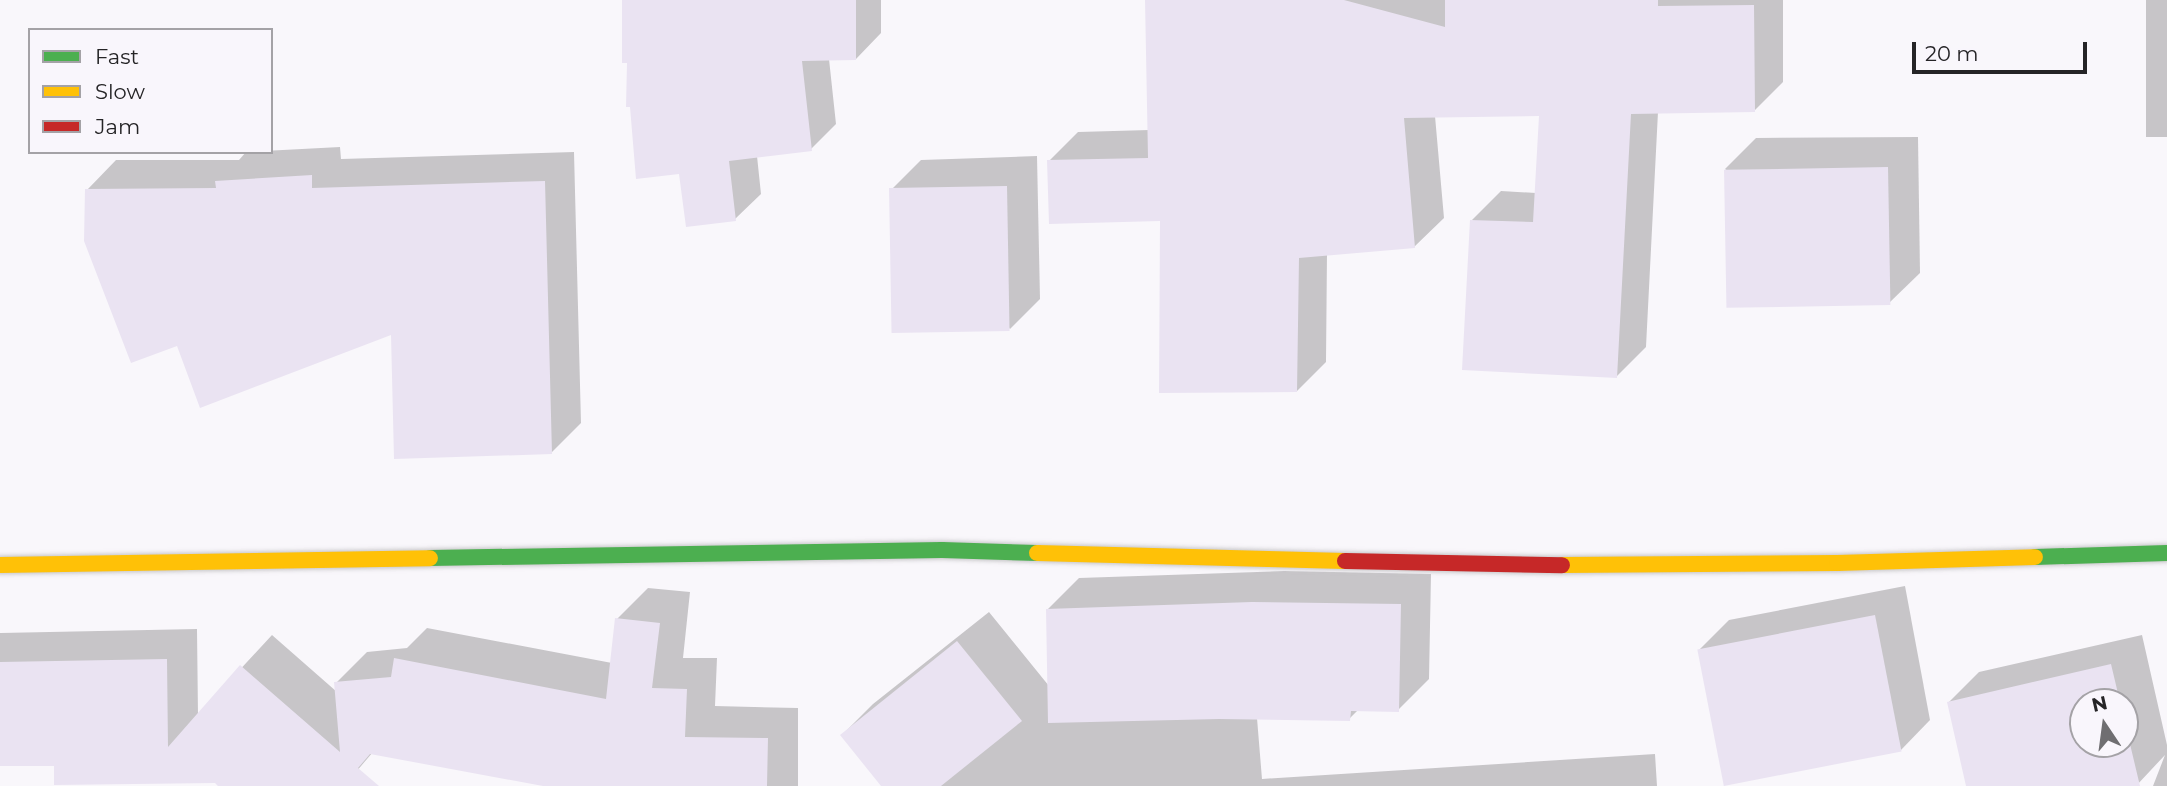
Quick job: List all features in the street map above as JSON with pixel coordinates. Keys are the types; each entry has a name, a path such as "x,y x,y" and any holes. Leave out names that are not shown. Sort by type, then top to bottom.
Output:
{"street":[{"path":"0,565 929,550 1504,565 1837,563 2167,554"}],"building":[{"path":"622,0 856,0 856,60 802,61 812,151 729,161 736,221 686,227 679,174 636,179 630,107 626,107 627,63 622,63"},
{"path":"1145,0 1344,0 1445,27 1445,0 1658,0 1658,6 1754,5 1755,112 1631,114 1617,378 1462,370 1470,220 1533,222 1539,116 1404,118 1415,248 1299,258 1297,392 1159,393 1160,221 1049,224 1047,160 1148,158"},
{"path":"1888,167 1890,305 1726,308 1724,170"},
{"path":"312,175 312,188 545,181 552,454 394,459 391,335 200,408 177,346 131,363 84,241 85,189 216,188 215,181"},
{"path":"1007,186 1010,331 892,333 889,188"},
{"path":"1252,602 1401,604 1399,712 1351,711 1350,721 1219,719 1048,723 1046,609"},
{"path":"1875,615 1902,751 1724,786 1697,650"},
{"path":"615,618 660,623 652,688 687,689 685,737 768,738 767,786 543,786 370,754 358,768 379,786 218,786 215,783 54,785 54,766 0,766 0,662 167,659 168,747 240,665 340,752 334,682 391,677 394,658 606,699"},
{"path":"957,641 1022,721 941,786 881,786 840,735"},
{"path":"2111,664 2117,688 2069,688 2069,758 2133,758 2140,786 1966,786 1947,702"}],"traffic: fast":[{"path":"430,558 942,550 1037,553"},
{"path":"2035,557 2167,553"}],"traffic: slow":[{"path":"1037,553 1345,561"},
{"path":"1562,565 1837,563 2035,557"},
{"path":"0,565 430,558"}],"traffic: jam":[{"path":"1345,561 1562,565"}]}
